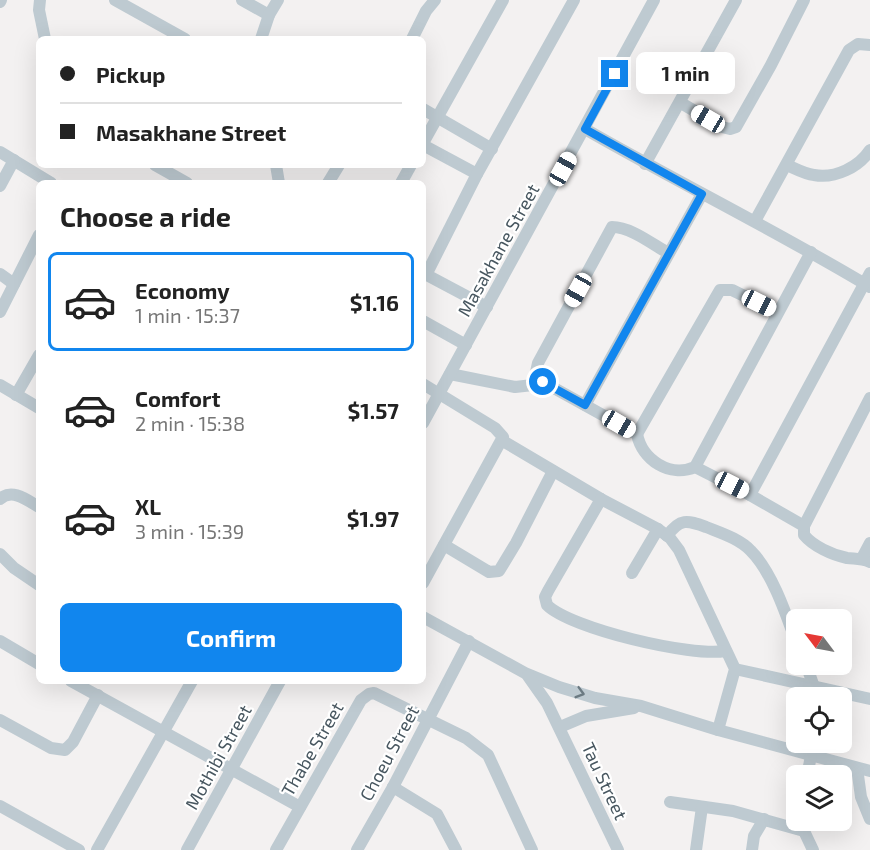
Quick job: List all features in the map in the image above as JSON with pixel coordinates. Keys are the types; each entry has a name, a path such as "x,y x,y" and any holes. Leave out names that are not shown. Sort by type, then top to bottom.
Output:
{"street":[{"path":"40,0 39,10 44,36"},
{"path":"115,0 180,36"},
{"path":"242,0 269,15"},
{"path":"262,36 269,15 278,0"},
{"path":"413,36 426,10 435,0"},
{"path":"426,272 477,174 574,0"},
{"name":"Masakhane Street","path":"426,418 654,0"},
{"path":"645,164 681,103 736,0"},
{"path":"681,103 722,127 730,129 736,127 771,66 804,0"},
{"path":"426,138 500,1"},
{"path":"755,221 849,50 858,44 870,45"},
{"path":"426,111 492,149"},
{"path":"585,129 645,164 868,281 750,495"},
{"path":"426,146 477,174"},
{"path":"787,165 821,176 854,166 870,150"},
{"path":"0,152 46,180"},
{"path":"0,186 14,160"},
{"path":"160,168 182,180"},
{"path":"585,405 702,194"},
{"path":"637,434 539,379 536,372 538,363 612,228 615,227 635,235 668,253"},
{"path":"0,312 36,242"},
{"path":"695,467 811,252"},
{"path":"0,274 14,284"},
{"path":"426,275 487,307"},
{"path":"777,312 732,290 720,290 637,434 641,449 649,458 664,468 685,470 695,467 804,526"},
{"path":"426,323 466,345"},
{"path":"16,395 36,361"},
{"path":"450,374 515,387 532,384 539,379"},
{"path":"0,385 36,406"},
{"path":"426,386 495,428 502,434 503,441 426,578"},
{"path":"870,398 804,526 804,536 819,546 848,558 866,560 870,543"},
{"path":"503,441 662,532 679,550 735,669 717,730"},
{"path":"444,545 489,572 499,570 516,543 553,471"},
{"path":"0,499 8,494 14,494 36,505"},
{"path":"602,499 548,591 545,597 547,605 556,612 595,629 703,652 725,651"},
{"path":"632,573 662,532 678,523 688,521 738,541 750,550 761,564 786,619"},
{"path":"0,554 14,568 36,583"},
{"path":"426,619 525,673 578,693 641,706 717,730 870,771"},
{"name":"Choeu Street","path":"357,850 393,787 469,641"},
{"path":"0,642 36,662"},
{"path":"735,669 814,687"},
{"name":"Tau Street","path":"525,673 544,696 618,850"},
{"path":"810,675 814,687"},
{"path":"77,684 300,807"},
{"path":"98,850 190,684"},
{"name":"Mothibi Street","path":"187,850 278,684"},
{"name":"Thabe Street","path":"276,850 361,700 374,693 427,720"},
{"path":"0,720 51,748 65,750 73,742 98,695"},
{"path":"852,695 870,699"},
{"path":"560,727 586,716 641,706"},
{"path":"427,720 466,738 488,755 532,850"},
{"path":"809,765 811,756"},
{"path":"857,768 861,796 870,819"},
{"path":"393,787 436,814 456,850"},
{"path":"670,802 733,811 786,823"},
{"path":"0,806 79,850"},
{"path":"696,850 702,807"},
{"path":"752,850 754,836 764,819"},
{"path":"805,831 813,850"}],"route":[{"path":"543,382 585,405 702,194 585,129 615,74"}]}
